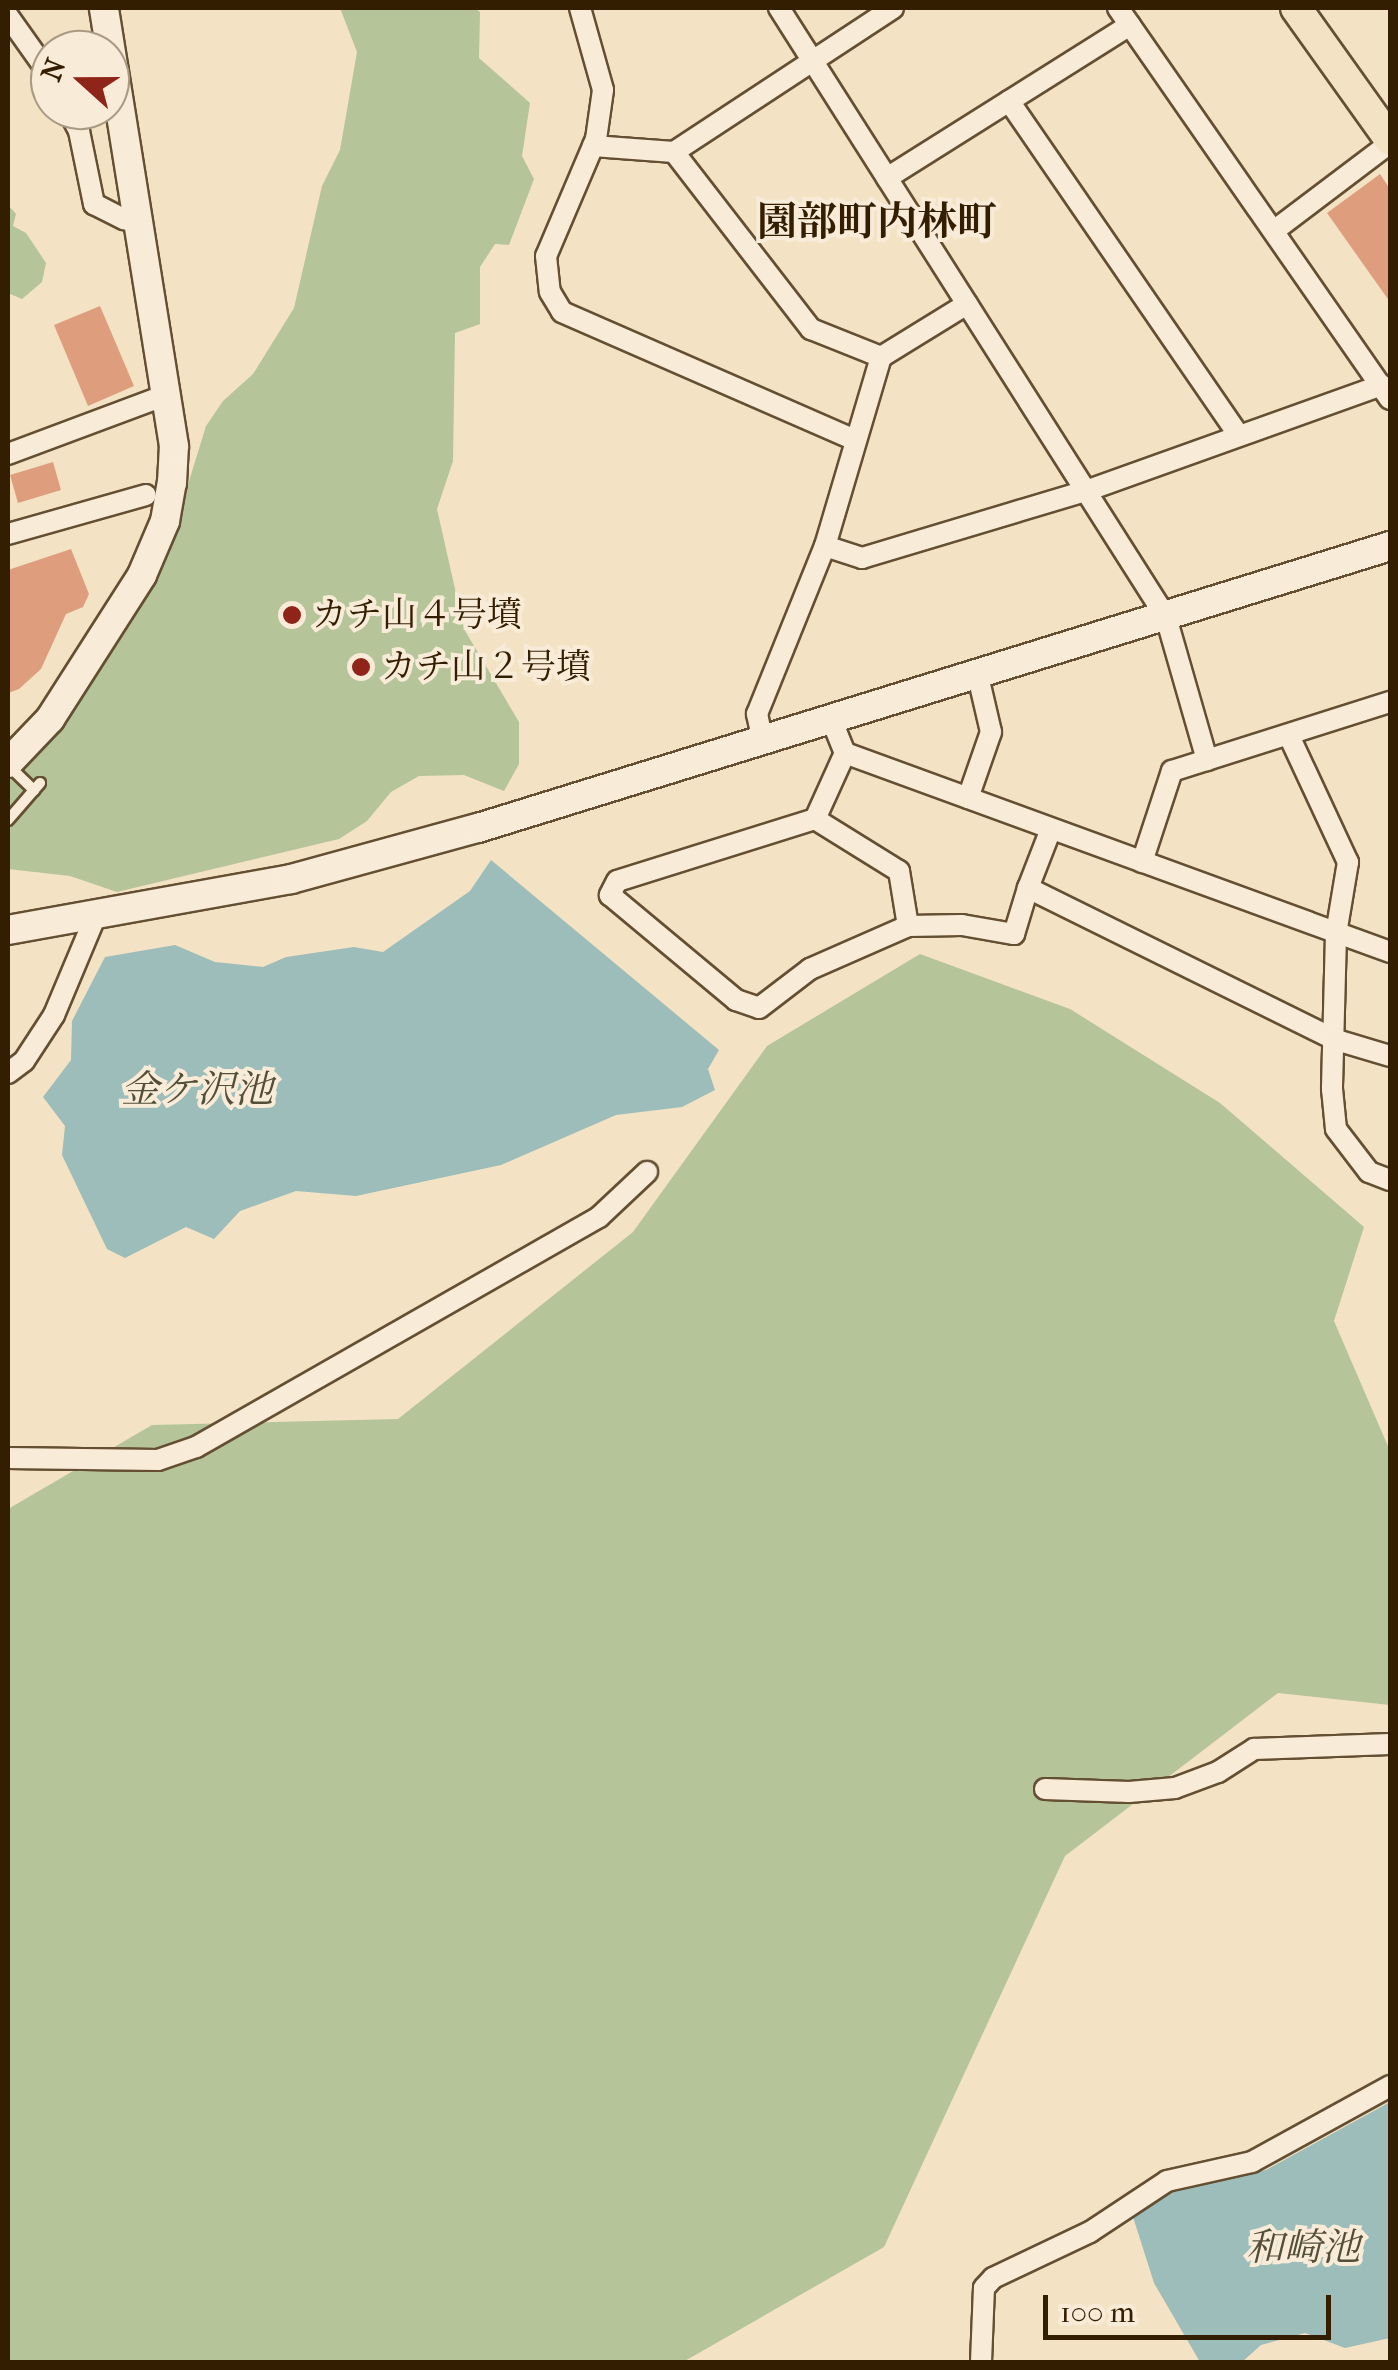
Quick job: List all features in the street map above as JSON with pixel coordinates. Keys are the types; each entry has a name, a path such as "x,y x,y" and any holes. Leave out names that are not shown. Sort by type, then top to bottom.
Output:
{"main road":[{"path":"1296,8 1390,142"}],"street":[{"path":"8,764 50,719 142,574 165,520 172,483 174,446 104,8"},
{"path":"580,8 603,90 594,146 546,256 550,292 562,312 854,440"},
{"path":"779,8 1166,617 1207,760"},
{"path":"594,146 674,152 893,8"},
{"path":"8,16 30,47"},
{"path":"825,546 862,558 1086,491 1240,436 1386,392 1124,16 1009,101 887,178"},
{"path":"1009,101 1240,436"},
{"path":"77,130 94,204 124,219 137,217"},
{"path":"1275,230 1390,142"},
{"path":"674,152 811,329 882,357"},
{"path":"763,742 757,714 825,546 882,357 967,304"},
{"path":"8,454 166,395"},
{"path":"8,534 146,495"},
{"path":"8,930 292,879 478,828 1390,546"},
{"path":"968,798 991,732 978,676"},
{"path":"1142,862 1172,770 1390,702"},
{"path":"832,721 845,753 816,819 617,881 610,895 736,1000 759,1008 810,969 908,926 962,925 1014,934 1051,829"},
{"path":"1291,740 1348,862 1336,934 1336,1130 1368,1172 1390,1180"},
{"path":"845,753 1390,952"},
{"path":"816,819 900,872 908,926"},
{"path":"1028,888 1333,1039 1390,1056"},
{"path":"8,1073 24,1061 54,1014 96,916"},
{"path":"8,1458 158,1460 196,1447 599,1217 647,1172"},
{"path":"1045,1789 1175,1788 1218,1772 1254,1749 1390,1744"},
{"path":"981,2362 984,2288 993,2278 1090,2232 1168,2181 1252,2162 1390,2086"}],"lane":[{"path":"8,764 37,787 8,820"}],"green space":[{"path":"340,8 474,8 480,12 479,58 530,103 522,156 534,179 509,245 495,244 480,267 480,324 455,333 453,461 437,509 464,629 519,722 519,764 504,791 464,775 419,776 391,792 367,821 339,839 117,892 70,876 8,869 8,776 178,517 206,426 223,401 253,374 294,308 322,186 340,150 357,52"},
{"path":"8,205 16,214 13,226 26,233 46,263 42,282 22,299 8,293"},
{"path":"920,954 1070,1009 1220,1103 1364,1227 1334,1321 1390,1451 1390,1705 1278,1693 1065,1856 884,2247 683,2362 8,2362 8,1509 152,1425 398,1419 633,1232 767,1046"}],"water":[{"name":"金ケ沢池","path":"491,860 719,1050 708,1069 715,1090 682,1107 616,1115 501,1165 356,1196 296,1191 240,1211 214,1239 186,1227 125,1258 107,1249 62,1155 65,1126 43,1097 71,1060 72,1021 105,957 175,945 215,962 263,967 286,957 354,947 383,952 470,891"},
{"name":"和崎池","path":"1390,2102 1390,2338 1345,2348 1305,2333 1261,2345 1242,2362 1200,2362 1154,2283 1133,2217 1145,2206 1174,2192 1266,2170"}],"building":[{"path":"1380,174 1390,189 1390,302 1327,213"},
{"path":"100,306 134,386 88,406 54,325"},
{"path":"53,462 61,490 18,503 10,475"},
{"path":"71,549 89,594 83,607 66,614 41,669 19,689 8,693 8,570"}],"place":[{"name":"カチ山４号墳","path":"292,615"},
{"name":"カチ山２号墳","path":"361,667"}],"district":[{"name":"園部町内林町","path":"877,222"}]}
